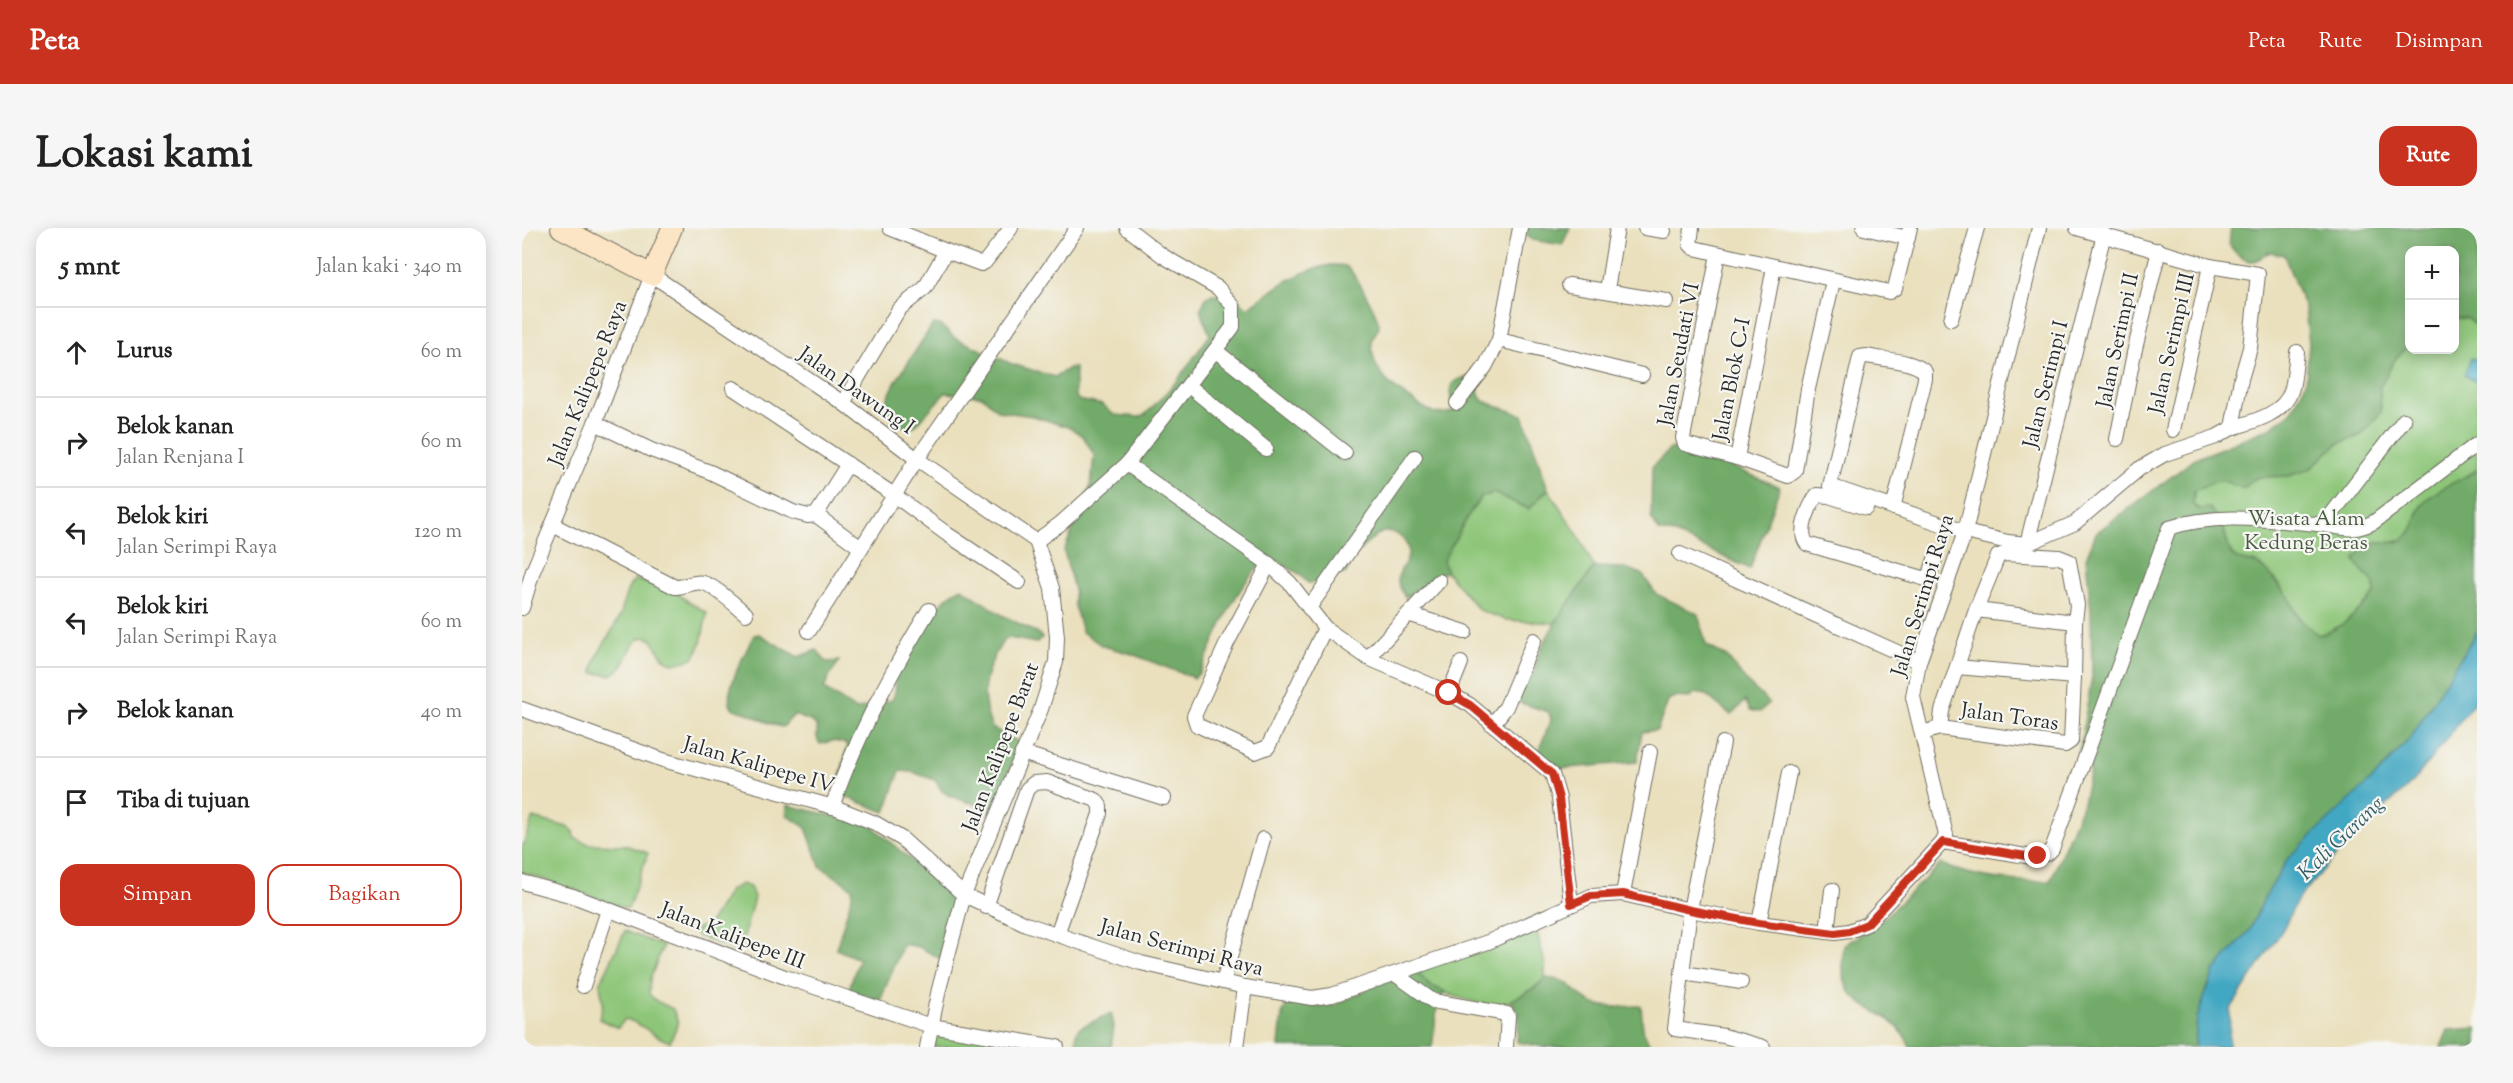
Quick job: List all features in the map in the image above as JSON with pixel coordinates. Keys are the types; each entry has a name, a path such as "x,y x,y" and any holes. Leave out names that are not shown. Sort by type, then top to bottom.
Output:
{"main road":[{"path":"561,228 652,275 672,228"}],"street":[{"path":"890,228 981,264 1011,228"},
{"path":"809,631 917,459 1077,228"},
{"path":"1036,541 1060,524 1127,464 1233,327 1233,306 1218,288 1163,256 1127,228"},
{"path":"1457,403 1485,367 1499,340 1520,228"},
{"path":"1607,290 1617,228"},
{"path":"1646,228 1664,231"},
{"path":"1692,228 1690,244 1692,247 1833,281 1893,291 1909,233 1864,228"},
{"path":"1951,319 1977,228"},
{"name":"Jalan Serimpi Raya","path":"964,895 1026,924 1141,963 1245,987 1322,998 1488,942 1591,896 1623,894 1759,923 1827,932 1849,931 1867,924 1943,842 1946,828 1913,697 1919,662 1964,535 2039,228"},
{"path":"2077,228 2210,266 2256,273 2258,280 2250,348 2241,379 2232,428"},
{"name":"Jalan Serimpi I","path":"2027,544 2104,234"},
{"name":"Jalan Serimpi II","path":"2117,439 2134,353 2159,250"},
{"path":"843,403 899,309 925,288 946,251"},
{"name":"Jalan Seudati VI","path":"1718,254 1683,438 1686,444 1737,459"},
{"name":"Jalan Serimpi III","path":"2173,430 2210,266"},
{"name":"Jalan Blok C-I","path":"1774,267 1737,459 1788,476 1795,471 1808,389 1833,281"},
{"name":"Jalan Dawung I","path":"652,275 843,403 917,459 1036,541"},
{"name":"Jalan Kalipepe Raya","path":"522,608 533,571 595,423 652,275"},
{"path":"1569,285 1666,301"},
{"path":"1499,340 1642,375"},
{"path":"1216,351 1345,453"},
{"path":"1935,559 1929,578 1926,579 1807,544 1802,538 1802,531 1814,499 1817,495 1821,495 1964,535 2027,544 2075,523 2139,469 2165,454 2232,428 2260,420 2279,407 2291,393 2297,352"},
{"path":"1893,508 1925,380 1925,372 1920,368 1867,356 1860,357 1830,486 1964,535"},
{"path":"1189,386 1266,448"},
{"path":"733,388 894,495 1019,582"},
{"path":"2324,524 2404,420"},
{"path":"595,423 793,512 808,516 816,515 861,548"},
{"path":"1943,842 2032,857 2047,854 2052,849 2169,528 2236,518 2324,524 2350,529 2362,528 2374,522 2477,444"},
{"path":"1309,608 1415,457"},
{"path":"816,515 848,464"},
{"path":"1127,464 1269,564 1290,583 1325,628 1368,658 1449,693 1470,705 1554,778 1571,904"},
{"path":"553,525 675,587 683,588 694,583 704,583 746,614"},
{"name":"Jalan Kalipepe Barat","path":"964,895 1041,709 1056,662 1057,637 1052,588 1036,541"},
{"path":"1680,554 1919,662"},
{"name":"Jalan Toras","path":"1940,728 1942,711 1976,610 1996,559 2001,555 2065,558 2069,561 2077,605 2075,622"},
{"path":"1269,564 1227,643 1194,716 1197,725 1256,752 1268,747 1325,628"},
{"path":"1368,658 1439,581"},
{"path":"832,807 848,760 873,706 929,610"},
{"path":"1976,610 2075,622 2074,677"},
{"path":"1408,614 1465,632"},
{"path":"1492,725 1506,706 1534,640"},
{"path":"1449,693 1461,663"},
{"name":"Jalan Toras","path":"1922,733 1940,728 2065,745 2071,741 2074,677 1957,667"},
{"name":"Jalan Kalipepe IV","path":"522,709 663,760 832,807 875,823 902,839 964,895"},
{"path":"1723,743 1690,910 1675,1029 1724,1036 1763,1047"},
{"path":"1623,894 1650,752"},
{"path":"1022,753 1164,798"},
{"path":"1759,923 1789,773"},
{"path":"986,907 1028,789 1034,783 1047,782 1096,800 1100,806 1100,814 1058,934"},
{"path":"1223,982 1263,839"},
{"name":"Jalan Kalipepe III","path":"522,882 573,896 785,977 931,1026 1058,1047"},
{"path":"1827,932 1832,890"},
{"path":"927,1047 964,895"},
{"path":"583,986 608,910"},
{"path":"1683,973 1741,982"},
{"path":"1395,974 1433,1001 1506,1014 1508,1017 1506,1047"},
{"path":"1237,1047 1245,987"}],"green space":[{"path":"1527,228 1570,228 1562,245 1533,240 1527,235"},
{"path":"2231,228 2477,228 2477,327 2466,318 2459,318 2459,246 2405,246 2405,350 2396,358 2380,386 2381,412 2361,435 2337,444 2310,469 2288,476 2259,477 2252,480 2245,488 2222,481 2214,482 2194,491 2193,504 2198,509 2210,508 2222,526 2231,554 2237,559 2256,563 2266,571 2289,597 2297,617 2318,635 2342,624 2375,593 2373,582 2356,563 2355,558 2363,549 2376,542 2392,543 2405,538 2412,531 2419,509 2427,500 2440,490 2477,470 2477,631 2412,736 2264,899 2249,931 2214,971 2197,1018 2195,1047 1910,1047 1901,1031 1890,1020 1865,1006 1855,998 1847,986 1843,969 1844,945 1876,925 1941,864 1966,873 1995,878 2050,881 2083,803 2090,770 2079,752 2092,677 2091,611 2086,558 2096,533 2195,459 2272,427 2292,411 2306,382 2309,343 2305,309 2284,255 2270,252 2257,260 2249,261 2237,254 2229,244"},
{"path":"1331,265 1345,266 1349,269 1371,304 1379,326 1372,341 1373,355 1376,365 1388,382 1426,409 1443,414 1454,411 1450,394 1452,384 1461,378 1478,375 1478,391 1483,401 1523,415 1548,489 1529,509 1494,493 1481,497 1443,561 1447,572 1434,576 1405,597 1398,580 1407,558 1408,549 1401,537 1393,532 1382,533 1373,538 1355,556 1346,573 1315,583 1308,583 1298,573 1270,557 1246,581 1237,595 1200,672 1194,678 1132,654 1103,646 1082,632 1064,551 1091,485 1094,455 1083,436 1071,428 1033,416 998,411 982,396 945,393 916,425 910,428 896,424 884,406 896,381 933,324 940,325 955,338 1012,364 1055,377 1069,368 1075,368 1075,394 1078,400 1103,405 1114,415 1140,417 1146,414 1177,381 1210,335 1200,310 1206,298 1212,294 1236,298 1248,308 1297,276"},
{"name":"Wisata Alam Kedung Beras","path":"2459,317 2466,318 2477,327 2477,470 2440,490 2427,500 2419,509 2412,531 2405,538 2392,543 2376,542 2363,549 2355,558 2373,580 2375,593 2342,624 2318,635 2304,624 2282,588 2261,566 2233,556 2219,522 2193,504 2194,491 2219,480 2252,480 2259,477 2288,476 2310,469 2337,444 2361,435 2377,418 2380,386 2396,358 2405,350 2405,354 2459,354"},
{"path":"1671,448 1722,463 1780,487 1750,569 1675,534 1659,531 1651,518 1652,467"},
{"path":"1548,489 1578,535 1594,567 1555,623 1506,620 1479,610 1447,572 1442,561 1481,497 1494,493 1529,509"},
{"path":"1594,567 1625,568 1642,574 1656,594 1698,614 1706,645 1727,657 1747,682 1769,703 1760,712 1750,710 1745,701 1731,715 1706,695 1695,693 1690,698 1669,699 1657,730 1642,732 1637,762 1557,769 1538,752 1551,720 1549,712 1515,701 1535,668 1539,652 1555,623"},
{"path":"635,579 677,594 707,613 701,643 695,657 677,663 670,662 647,637 635,643 621,667 611,675 593,673 600,650 618,620 627,591"},
{"path":"962,588 1002,615 1039,634 1042,638 1036,643 1009,638 1003,641 987,673 985,704 992,728 1021,743 993,810 950,796 942,791 935,780 912,772 900,771 885,812 836,793 848,744 833,741 820,744 817,738 817,727 813,722 794,715 783,727 735,710 730,703 736,673 754,635 759,634 798,657 817,650 826,662 839,661 824,689 856,710 892,700 896,687 893,674 914,639 932,613"},
{"path":"787,805 871,825 953,897 959,905 941,959 919,947 903,944 880,1001 849,989 859,959 836,949 852,896 852,888 820,866 806,828 787,815"},
{"path":"533,818 567,827 573,831 574,838 589,844 625,845 648,853 628,909 522,872 522,848"},
{"path":"742,884 750,887 754,897 740,952 697,936 695,929 709,924 730,890"},
{"path":"1535,924 1545,964 1545,978 1516,999 1496,1005 1482,1004 1428,985 1416,971"},
{"path":"625,931 663,946 650,979 649,994 656,1001 673,1009 678,1023 670,1042 625,1019 618,1028 599,1019 603,1004 600,984"},
{"path":"1416,971 1429,985 1444,991 1437,1009 1432,1047 1279,1047 1282,1015 1287,1004 1316,1007 1336,1005 1388,979"},
{"path":"1545,978 1562,981 1586,1000 1598,1006 1641,1006 1643,1030 1651,1047 1544,1047 1517,1042 1519,1013 1510,1001 1534,989"},
{"path":"1111,1013 1114,1026 1111,1047 1077,1047 1076,1034 1079,1028"},
{"path":"936,1026 1035,1047 934,1047"},
{"path":"2477,1028 2477,1047 2441,1047 2448,1030"}],"water":[{"path":"2471,358 2477,361 2477,379 2474,381 2464,375"},
{"name":"Kali Garang","path":"2477,631 2477,699 2413,782 2352,837 2298,899 2283,929 2230,1010 2229,1047 2195,1047 2197,1018 2214,971 2249,931 2264,899 2288,858 2381,771 2412,736"}],"route":[{"path":"1449,693 1470,705 1552,774 1559,798 1571,904 1591,896 1623,894 1759,923 1835,933 1849,931 1867,924 1943,842 2032,857 2038,856"}]}
